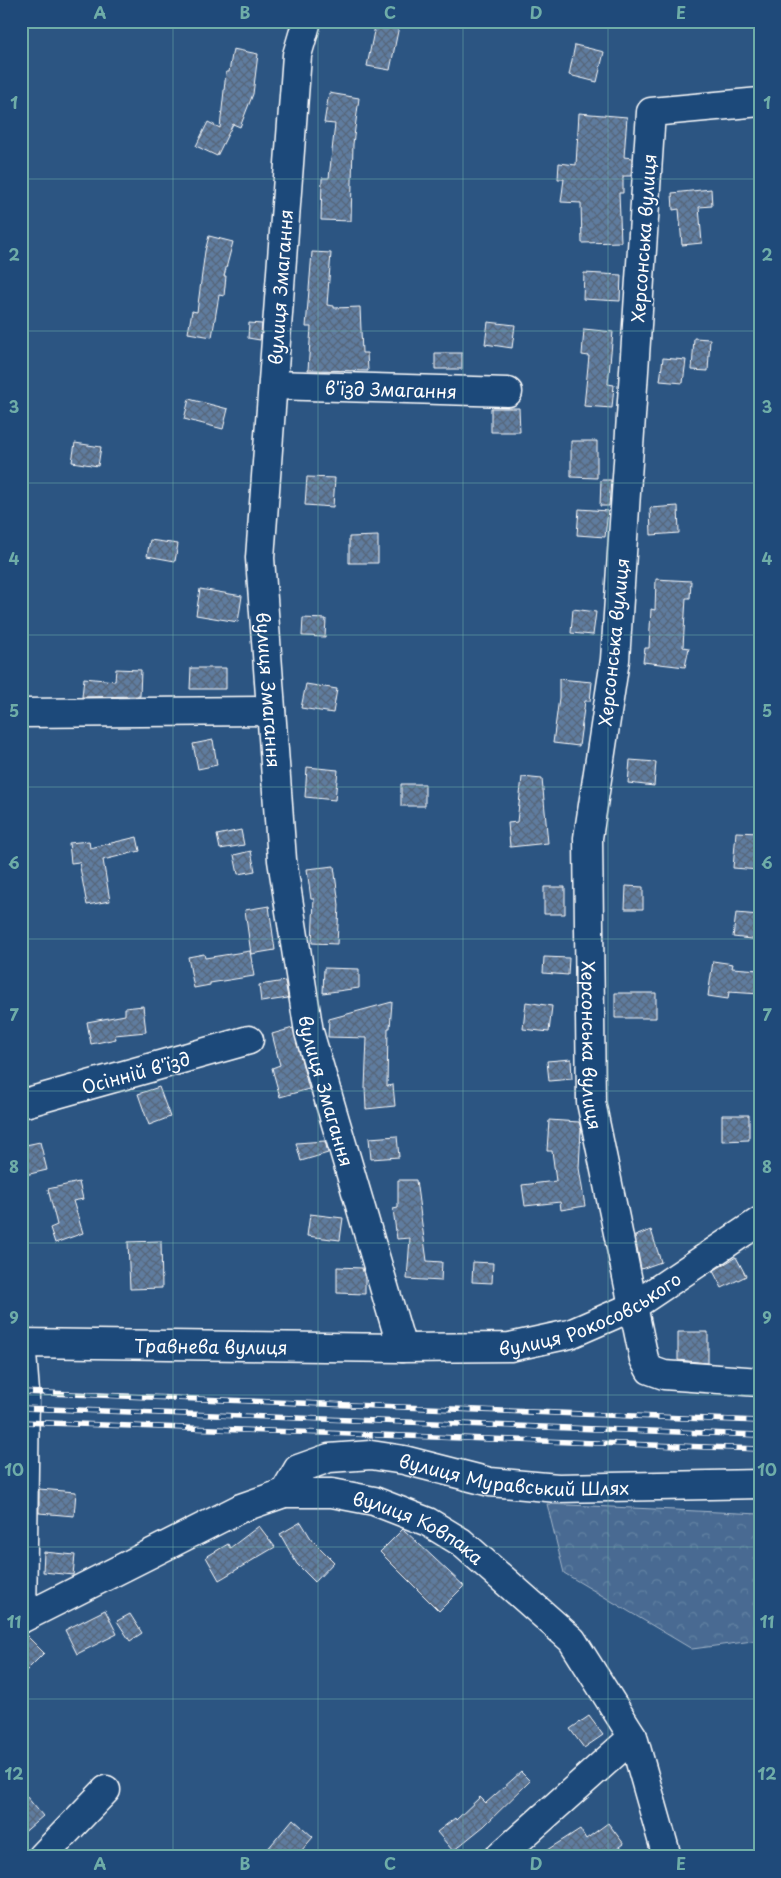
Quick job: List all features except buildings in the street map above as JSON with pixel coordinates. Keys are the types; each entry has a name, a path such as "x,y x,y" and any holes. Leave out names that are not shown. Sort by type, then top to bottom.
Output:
{"street":[{"name":"вулиця Змагання","path":"307,21 296,55 260,558 282,860 309,1032 402,1348"},
{"name":"Херсонська вулиця","path":"632,1307 591,1102 588,838 615,660 652,112 760,102"},
{"name":"в'їзд Змагання","path":"273,385 508,392"},
{"path":"21,713 272,711"},
{"name":"Осінній в'їзд","path":"21,1104 249,1040"},
{"name":"вулиця Рокосовського","path":"402,1348 510,1347 570,1334 632,1307 760,1221"},
{"path":"632,1307 644,1359 650,1370 664,1375 760,1382"},
{"path":"21,1343 24,1392 22,1618"},
{"name":"Травнева вулиця","path":"21,1343 402,1348"},
{"name":"вулиця Муравський Шлях","path":"284,1494 298,1469 329,1458 371,1455 404,1460 490,1482 558,1488 760,1484"},
{"name":"вулиця Ковпака","path":"22,1618 241,1508 284,1494 332,1493 374,1500 428,1522 461,1542 572,1640 633,1737 667,1857"},
{"path":"499,1857 633,1737"},
{"path":"42,1857 106,1790"}],"green space":[{"path":"547,1504 760,1514 760,1640 692,1649 564,1573"}],"railway":[{"path":"21,1392 760,1421"},
{"path":"21,1408 760,1435"},
{"path":"21,1422 760,1449"}]}
